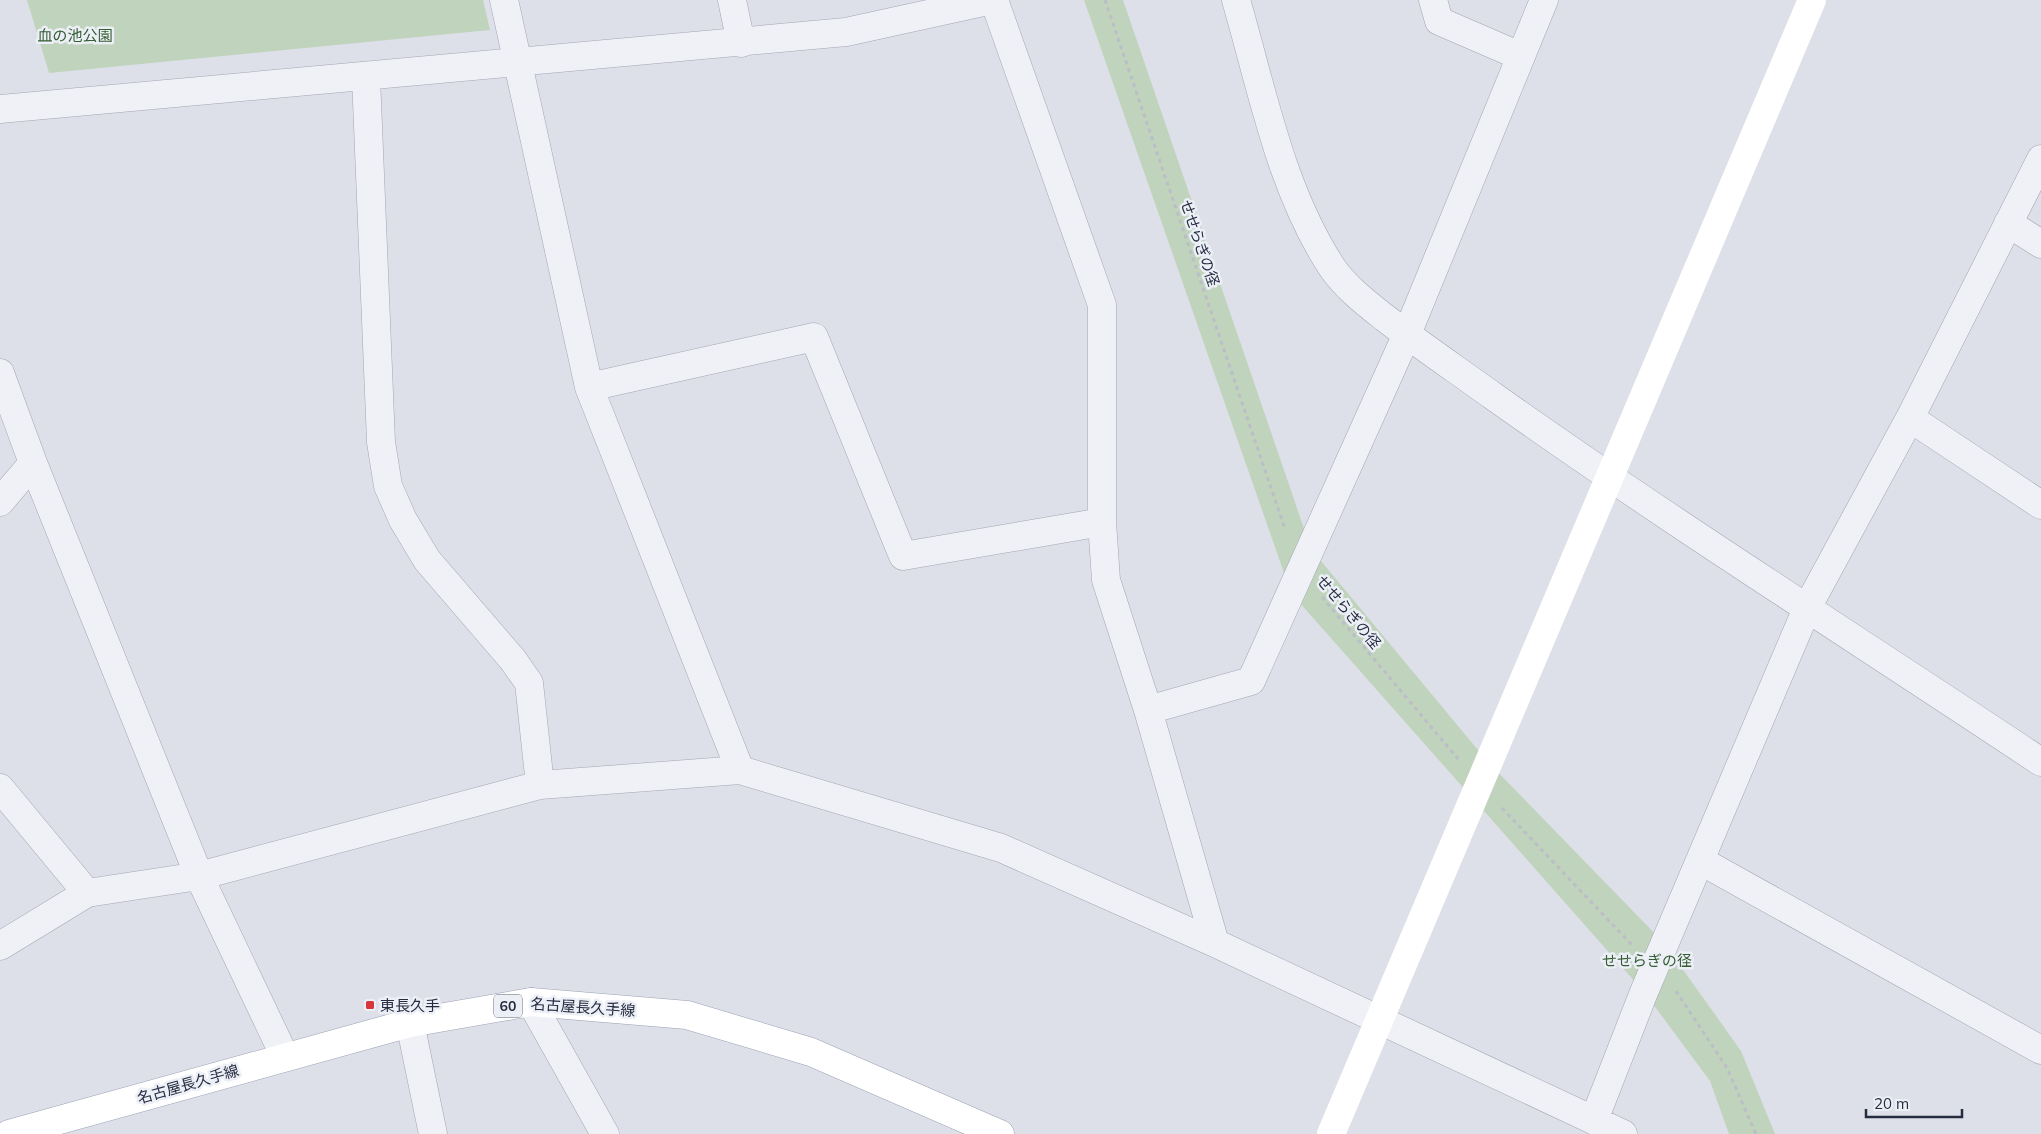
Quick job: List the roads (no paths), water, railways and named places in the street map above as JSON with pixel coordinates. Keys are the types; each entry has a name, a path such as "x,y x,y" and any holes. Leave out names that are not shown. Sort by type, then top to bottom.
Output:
{"street":[{"path":"504,0 589,387 740,770"},
{"path":"732,0 741,43"},
{"path":"0,110 846,32 993,0 1102,305 1102,522 1106,580 1148,710 1215,943"},
{"path":"1236,0 1284,165 1308,225 1333,268 1364,301 1406,334 1610,478 1808,606 2041,762"},
{"path":"1433,0 1439,21 1520,56"},
{"path":"1148,710 1251,681 1406,334 1544,0"},
{"path":"1331,1134 1812,0"},
{"path":"366,77 381,442 388,486 403,520 427,560 513,660 529,684 540,785"},
{"path":"1594,1120 1654,969 1808,606 1910,418 2041,159"},
{"path":"2008,223 2041,244"},
{"path":"589,387 814,337 903,556 1102,522"},
{"path":"0,373 33,463 199,876 285,1057"},
{"path":"1910,418 2041,505"},
{"path":"0,502 33,463"},
{"path":"0,946 87,893 199,876 540,785 740,770 1001,848 1215,943 1623,1134"},
{"path":"0,788 87,893"},
{"path":"1701,861 2041,1050"},
{"path":"531,1002 604,1134"},
{"name":"名古屋長久手線","path":"9,1134 410,1023 531,1002 687,1015 811,1052 1000,1134"},
{"path":"410,1023 433,1134"}],"place":[{"name":"東長久手","path":"370,1005"}],"park label":[{"name":"血の池公園","path":"75,35"},
{"name":"せせらぎの径","path":"1647,960"}]}
